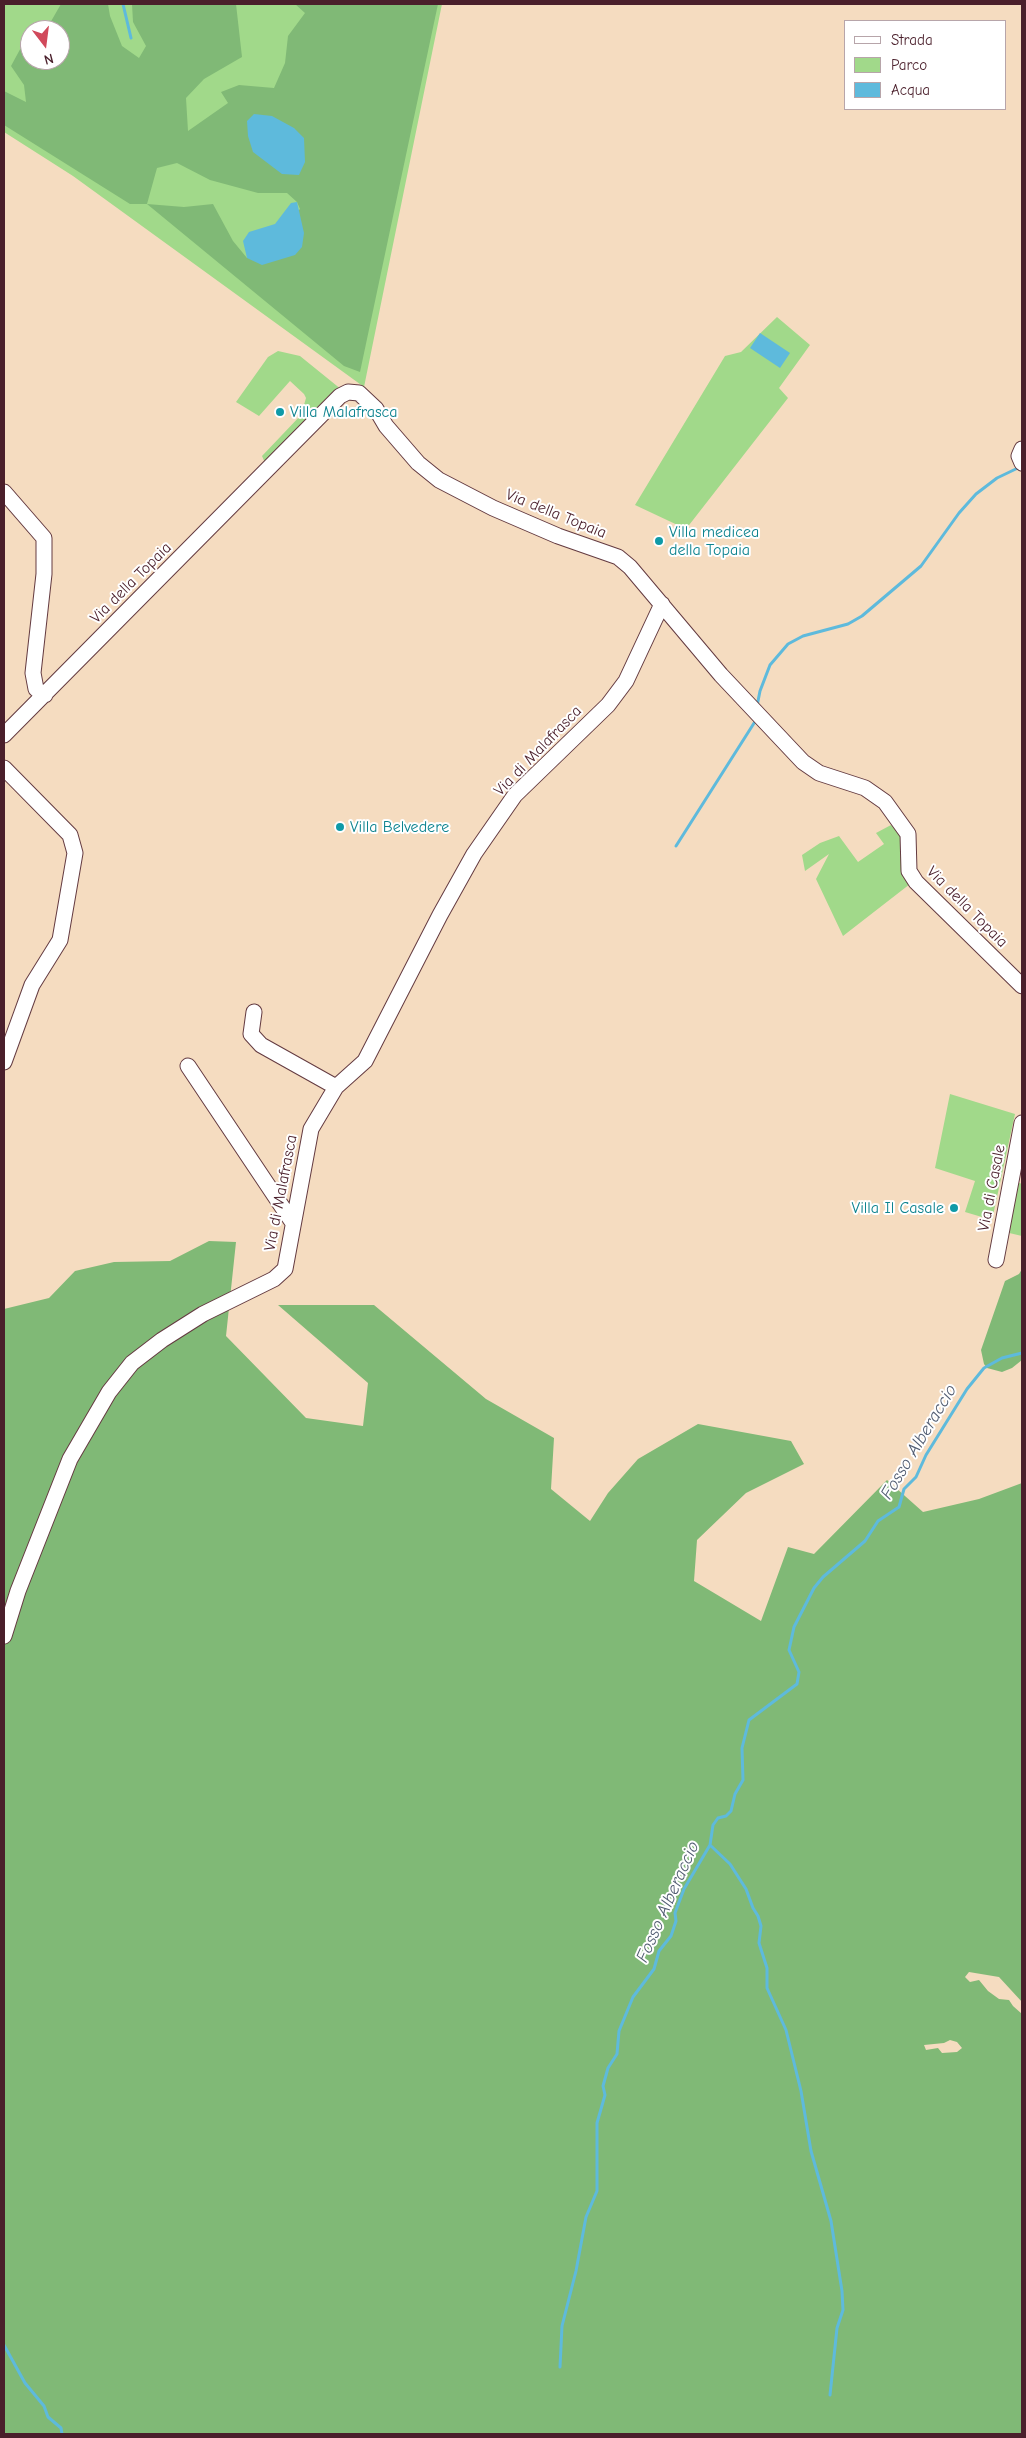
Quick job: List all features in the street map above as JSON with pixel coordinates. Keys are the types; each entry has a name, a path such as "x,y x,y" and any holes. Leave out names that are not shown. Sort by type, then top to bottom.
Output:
{"street":[{"name":"Via della Topaia","path":"45,695 340,396 348,392 359,393 367,399 386,426 418,463 438,480 493,508 558,536 618,557 630,567 721,674 803,762 819,773 865,788 885,802 908,834 909,871 916,882 1022,986"},
{"path":"1022,449 1020,456 1022,463"},
{"path":"4,492 44,538 44,574 33,673 36,689 45,695 4,735"},
{"name":"Via di Malafrasca","path":"4,1636 18,1591 70,1459 109,1392 132,1363 162,1340 203,1314 274,1279 285,1269 311,1130 336,1087 366,1060 440,915 474,854 515,795 608,705 626,681 662,604"},
{"path":"4,768 70,836 75,853 60,940 32,986 4,1062"},
{"path":"254,1012 251,1034 261,1045 336,1087"},
{"path":"188,1066 293,1223"},
{"name":"Via di Casale","path":"996,1260 1022,1123"}],"green space":[{"path":"4,4 442,4 364,387 73,176 4,132"},
{"path":"61,4 108,4 110,16 122,46 139,58 146,46 133,22 132,4 236,4 242,57 204,79 186,98 188,131 228,103 221,92 239,85 274,88 285,63 288,36 305,13 295,4 438,4 360,372 344,366 147,204 130,204 4,125 4,91 26,102 24,85 11,66 20,49 20,70 70,70 70,20 52,20","holes":["177,163 210,180 258,193 287,193 297,202 300,209 247,258 233,241 213,204 184,207 147,204 157,168"]},
{"path":"777,317 810,345 779,388 788,398 686,529 635,505 725,356 741,352"},
{"path":"278,351 300,356 342,390 266,465 262,456 301,415 306,398 290,381 259,416 236,402 268,357"},
{"path":"891,825 900,835 910,884 843,936 816,879 829,854 805,871 802,855 820,843 839,836 858,862 884,844 876,833"},
{"path":"950,1094 1015,1114 992,1220 965,1212 975,1181 935,1168"},
{"path":"1017,1182 1022,1184 1022,1236 1005,1232"},
{"path":"209,1241 236,1242 226,1336 306,1418 363,1426 368,1383 278,1305 374,1305 486,1399 554,1438 551,1489 590,1521 608,1493 638,1459 698,1424 791,1441 804,1464 746,1493 697,1540 694,1581 761,1621 788,1547 814,1554 887,1480 923,1512 979,1499 1022,1483 1022,2002 999,1977 969,1972 965,1977 970,1982 979,1980 988,1991 999,1999 1009,2000 1022,2014 1022,2434 4,2434 4,1309 49,1298 75,1271 114,1262 170,1261","holes":["950,2040 957,2042 962,2048 957,2052 942,2053 938,2048 926,2050 924,2045 944,2043"]},
{"path":"1022,1269 1022,1360 1012,1368 1002,1372 987,1368 984,1364 981,1350 1005,1281 1019,1274"}],"water":[{"path":"254,114 272,116 294,128 304,138 305,162 299,175 282,174 253,152 248,136 247,121"},
{"path":"297,202 304,233 302,247 295,255 262,265 247,258 243,241 249,232 275,224 291,203"},
{"path":"760,333 790,353 780,368 750,348"}],"waterway":[{"path":"123,4 131,38"},
{"path":"757,706 760,691 770,665 788,644 803,636 848,624 862,616 921,566 959,513 976,494 997,478 1020,467"},
{"path":"676,846 756,720"},
{"name":"Fosso Alberaccio","path":"560,2367 562,2326 576,2271 586,2217 597,2191 597,2123 605,2095 603,2086 608,2068 617,2054 619,2031 633,1997 654,1969 659,1951 671,1936 676,1921 675,1913 684,1889 710,1845 713,1825 718,1818 726,1816 731,1811 735,1794 743,1780 742,1748 749,1720 797,1684 799,1672 789,1650 794,1627 814,1588 823,1577 865,1541 878,1521 899,1507 904,1489 916,1477 926,1455 967,1389 984,1368 1002,1358 1022,1353"},
{"path":"710,1845 730,1864 746,1889 758,1916 761,1926 759,1943 767,1968 767,1988 786,2030 801,2091 811,2151 831,2221 842,2291 843,2310 837,2328 830,2395"},
{"path":"4,2345 25,2383 44,2406 48,2417 61,2428 62,2434"}],"place":[{"name":"Villa Malafrasca","path":"280,412"},
{"name":"Villa medicea della Topaia","path":"659,541"},
{"name":"Villa Belvedere","path":"340,827"},
{"name":"Villa Il Casale","path":"954,1208"}]}
